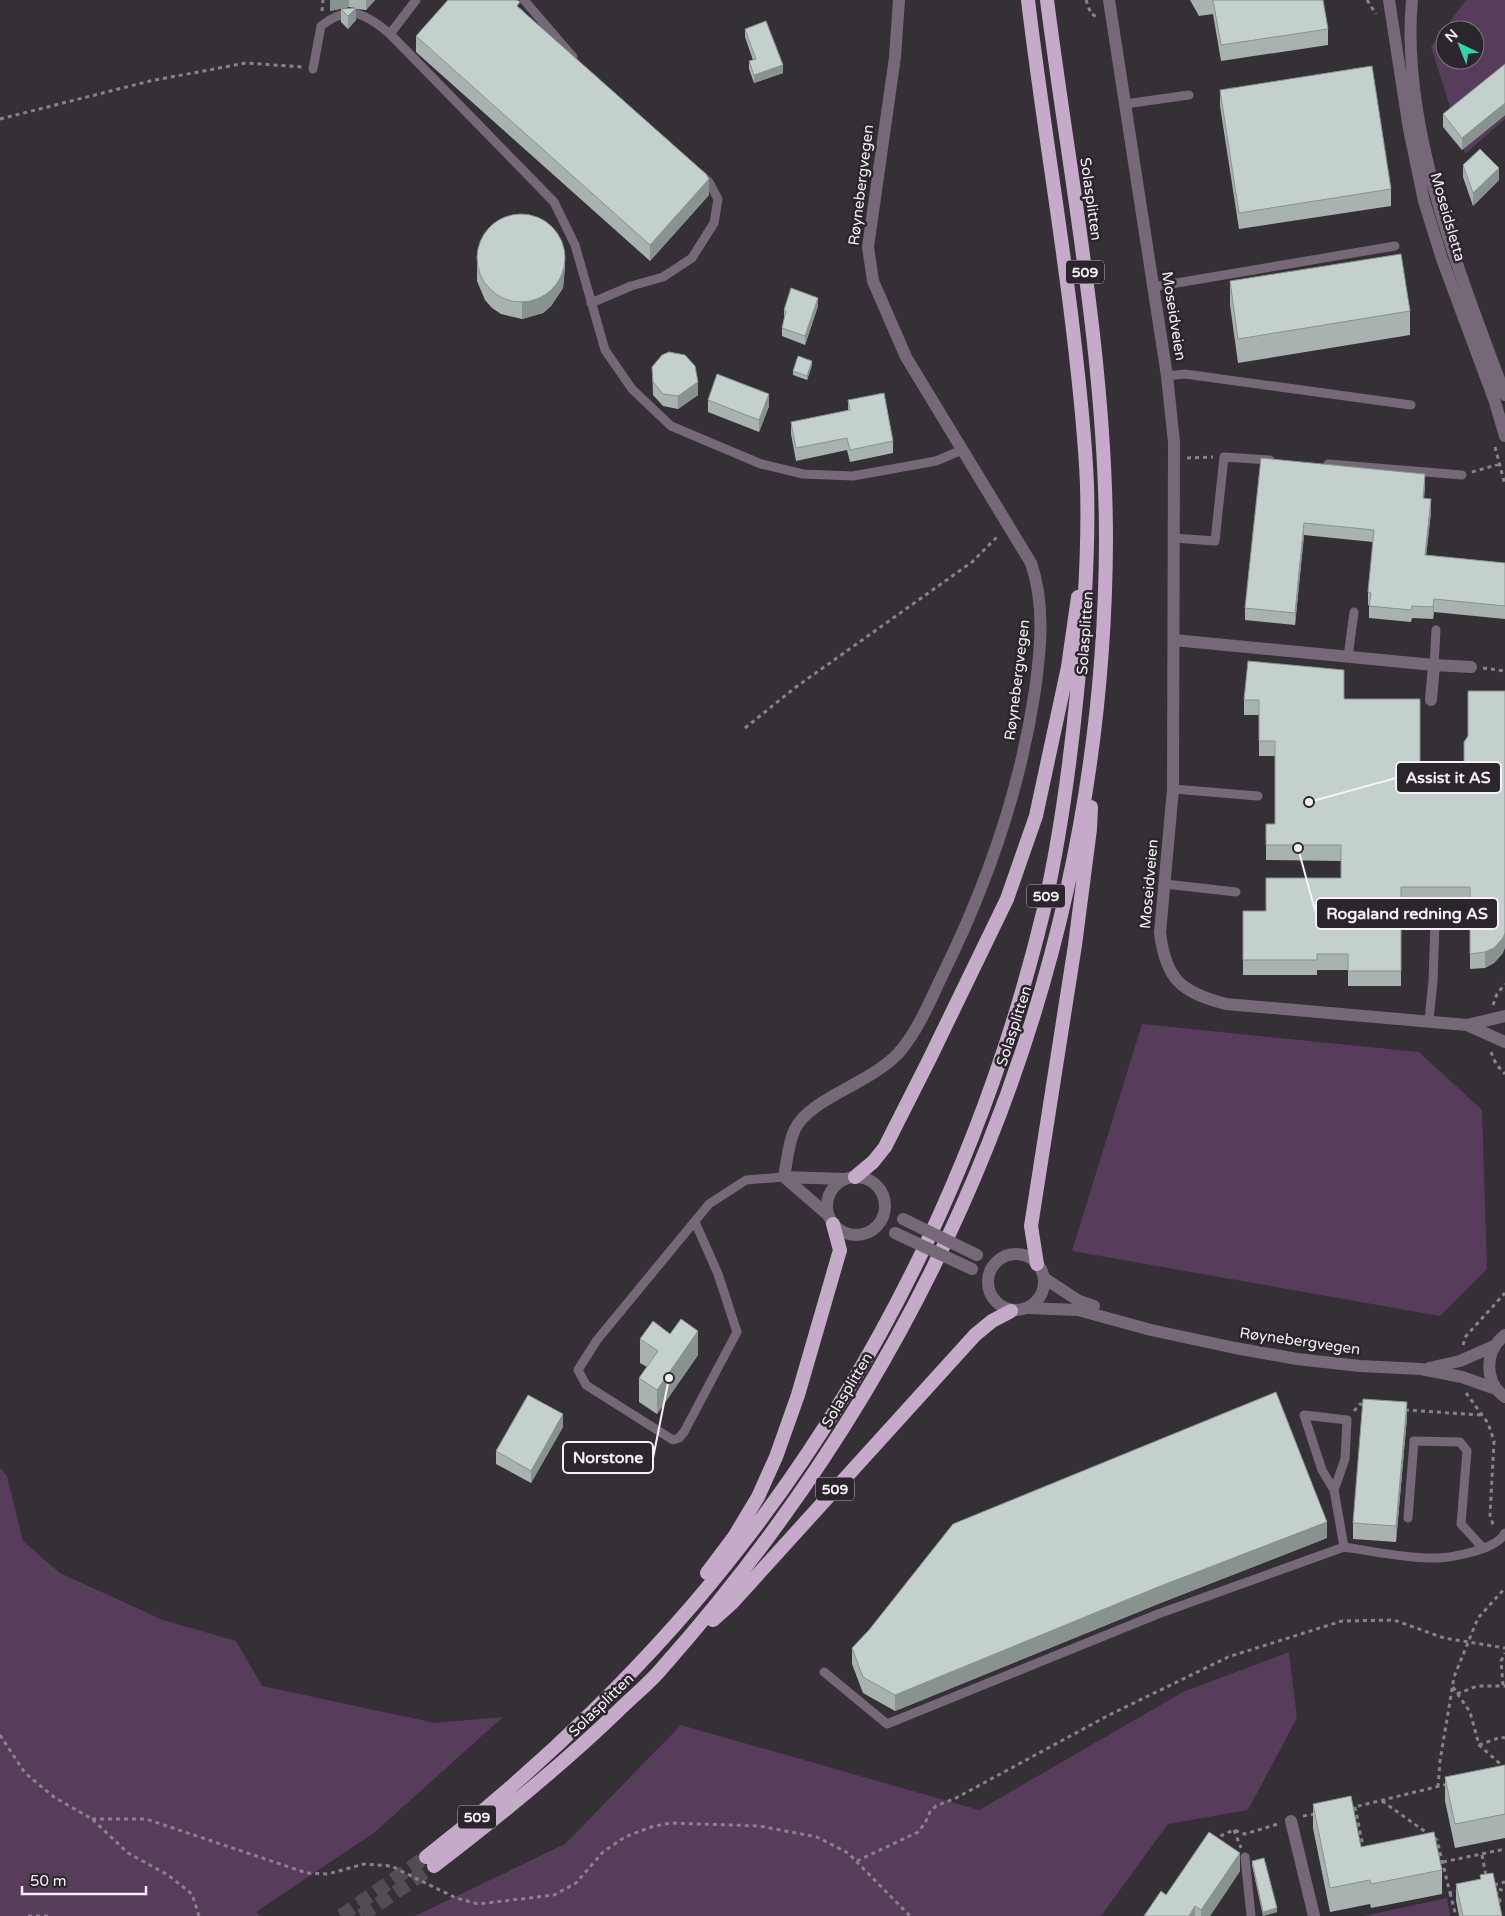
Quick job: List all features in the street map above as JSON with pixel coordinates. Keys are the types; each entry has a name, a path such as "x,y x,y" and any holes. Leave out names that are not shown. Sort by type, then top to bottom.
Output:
{"highway":[{"name":"Solasplitten","path":"1028,0 1080,391 1087,481 1087,550 1084,625 1071,750 1061,822 1044,906 1022,994 1003,1056 967,1150 921,1254 862,1366 831,1416 744,1542 649,1652 527,1774 430,1862 540,1784 660,1671 759,1553 818,1467 876,1374 936,1262 994,1131 1040,1000 1073,864 1092,752 1102,628 1105,484 1099,389 1087,286 1047,0"},
{"name":"509","path":"850,1178 873,1162 885,1147 982,952 1024,853 1036,816 1064,684 1087,550"},
{"name":"509","path":"1037,1264 1031,1226 1089,839 1092,752"},
{"name":"509","path":"649,1652 734,1537 758,1496 776,1457 798,1395 840,1250 831,1220"},
{"name":"509","path":"660,1671 732,1603 975,1335 992,1321 1011,1311"}],"street":[{"name":"Røynebergvegen","path":"784,1177 794,1131 806,1114 882,1069 902,1050 912,1035 967,924 1001,839 1020,769 1037,674 1041,615 1038,587 1031,563 906,357 873,281 868,247 895,57 899,0"},
{"name":"Moseidveien","path":"1109,0 1153,287 1174,442 1174,789 1160,934 1163,957 1174,978 1190,992 1226,1004 1429,1020 1467,1025"},
{"name":"Moseidsletta","path":"1389,0 1409,129 1424,201 1442,259 1495,402 1505,436"},
{"name":"Moseidsletta","path":"1412,0 1410,58 1420,126 1454,254 1505,395"},
{"path":"1174,640 1472,667"},
{"path":"1431,700 1434,665"},
{"path":"1467,1025 1505,1016"},
{"path":"1467,1025 1505,1042"},
{"path":"784,1177 866,1178 875,1183 882,1192 885,1202 882,1217 873,1230"},
{"path":"784,1177 842,1231 852,1235 863,1234 873,1230 895,1233 972,1269 987,1284 995,1301 1011,1311"},
{"path":"831,1220 827,1205 829,1195 835,1186 850,1178"},
{"path":"885,1202 903,1219 977,1255 996,1262"},
{"path":"987,1284 988,1276 996,1262 1014,1254 1027,1256 1037,1264 1044,1278 1041,1296 1028,1308"},
{"name":"Røynebergvegen","path":"1044,1278 1080,1301 1150,1322 1176,1335"},
{"name":"Røynebergvegen","path":"1011,1311 1028,1308 1078,1310 1176,1335 1297,1359 1360,1366 1421,1369 1462,1376 1500,1393"},
{"name":"Røynebergvegen","path":"1421,1369 1460,1362 1494,1346 1505,1335"},
{"name":"Røynebergvegen","path":"1494,1346 1490,1356 1489,1368 1500,1393"},
{"path":"1291,1821 1314,1916"}],"lane":[{"path":"390,34 416,0"},
{"path":"524,0 568,52 582,65"},
{"path":"313,69 320,26 334,16 346,12 358,14 373,20 390,34 554,202 575,246 606,350 632,389 671,426 761,464 803,474 853,476 936,461 962,450"},
{"path":"1125,104 1188,95"},
{"path":"591,302 631,286 663,277 692,258 714,223 718,199 710,182 695,169"},
{"path":"1153,287 1395,246"},
{"path":"1166,376 1185,374 1411,405"},
{"path":"1174,538 1215,541 1224,457 1283,461"},
{"path":"1322,464 1462,475"},
{"path":"1348,657 1354,612"},
{"path":"1434,665 1436,630"},
{"path":"1174,789 1258,796"},
{"path":"1165,884 1236,892"},
{"path":"1429,1020 1433,981 1435,923"},
{"path":"695,1222 718,1274 737,1332 684,1432 673,1440 586,1385 578,1370 597,1340 709,1204 746,1180 784,1177"},
{"path":"1334,1490 1345,1459 1347,1420 1304,1415 1322,1470 1334,1490 1344,1548"},
{"path":"1408,1518 1414,1441 1460,1442 1468,1451 1461,1524 1483,1548"},
{"path":"824,1672 887,1724 1158,1614 1344,1548 1430,1558 1483,1548 1501,1540 1505,1533"},
{"path":"1245,1857 1251,1916"}],"path":[{"path":"1086,0 1091,14 1104,17"},
{"path":"0,119 150,81 246,62 313,69"},
{"path":"1183,458 1224,457"},
{"path":"1462,475 1500,464"},
{"path":"745,728 796,687 972,562 1009,524"},
{"path":"1472,667 1505,671"},
{"path":"1492,1008 1497,994 1505,984"},
{"path":"1490,1050 1496,1064 1505,1074"},
{"path":"1460,1352 1466,1336 1505,1293"},
{"path":"1462,1389 1488,1423 1494,1441 1490,1515"},
{"path":"1347,1420 1360,1404 1374,1405"},
{"path":"1397,1409 1482,1415"},
{"path":"1438,1787 1440,1761 1454,1677 1478,1618 1505,1588"},
{"path":"856,1861 905,1840 918,1832 930,1812 936,1806 956,1798 1109,1714 1228,1657 1342,1621 1394,1620 1444,1638 1505,1648"},
{"path":"1458,1694 1477,1686 1504,1686 1501,1661 1505,1653"},
{"path":"1453,1687 1470,1712 1479,1745 1505,1768"},
{"path":"0,1735 25,1773 54,1797 92,1819 128,1853 168,1875 192,1894 199,1916"},
{"path":"1479,1745 1501,1737 1505,1738"},
{"path":"1346,1809 1456,1782"},
{"path":"1382,1800 1437,1840 1456,1916"},
{"path":"1355,1807 1365,1855"},
{"path":"1211,1840 1234,1830 1245,1834 1321,1813"},
{"path":"92,1819 146,1820 307,1874 328,1874 364,1864 391,1866 456,1898 478,1904 554,1895 576,1882 603,1852 625,1837 670,1822 760,1826 817,1836 848,1853 910,1916"},
{"path":"1234,1830 1245,1857"},
{"path":"1430,1850 1439,1847"},
{"path":"1443,1862 1505,1849"},
{"path":"1482,1855 1486,1878"},
{"path":"1488,1886 1505,1882"},
{"path":"1494,1884 1505,1892"},
{"path":"1494,1884 1500,1901 1496,1902 1498,1909"},
{"path":"1450,1893 1469,1889"},
{"path":"28,1916 48,1916"}],"shaded area":[{"path":"1466,0 1505,0 1505,119 1465,154 1438,70 1485,70 1485,20 1451,20"},
{"path":"1435,42 1435,60 1431,47"},
{"path":"1142,1024 1419,1052 1482,1110 1487,1269 1440,1316 1072,1251"},
{"path":"0,1467 7,1476 23,1541 60,1573 163,1620 236,1641 262,1686 435,1723 503,1717 375,1832 256,1912 261,1916 0,1916"},
{"path":"1289,1652 1297,1718 1248,1810 1168,1824 1101,1916 415,1916 565,1844 681,1725 979,1810 1183,1692"},
{"path":"1447,1898 1450,1916 1363,1916"}],"building":[{"path":"448,0 517,0 520,2 517,6 706,174 709,179 650,245 416,36"},
{"path":"1213,0 1323,0 1328,29 1221,45"},
{"path":"356,8 348,16 341,9"},
{"path":"766,21 783,65 754,75 749,61 756,59 745,29"},
{"path":"1505,64 1505,103 1462,138 1443,114"},
{"path":"1372,66 1391,189 1239,213 1220,90"},
{"path":"1480,149 1499,168 1473,193 1463,165"},
{"path":"521,214 538,217 552,227 562,241 565,258 562,275 552,289 538,299 521,302 504,299 490,289 480,275 477,258 480,241 490,227 504,217"},
{"path":"1401,254 1410,311 1238,339 1230,281"},
{"path":"791,288 818,298 805,336 782,328 786,311 784,310"},
{"path":"669,352 685,355 695,366 698,382 678,396 663,394 653,382 652,367 662,355"},
{"path":"798,356 812,361 807,376 793,371"},
{"path":"717,374 769,394 759,420 708,400"},
{"path":"884,393 893,441 850,450 847,438 796,448 791,422 850,410 848,400"},
{"path":"1261,458 1425,474 1423,498 1431,499 1425,555 1505,563 1505,606 1434,599 1433,607 1412,606 1411,610 1369,606 1371,593 1368,592 1374,530 1304,523 1295,613 1245,608"},
{"path":"1248,661 1344,670 1344,699 1420,699 1420,771 1464,771 1464,742 1468,736 1468,691 1505,691 1505,933 1494,948 1485,952 1470,954 1470,887 1401,887 1401,971 1348,971 1348,954 1317,954 1317,960 1243,960 1243,911 1266,911 1266,878 1341,878 1341,845 1266,845 1266,824 1275,824 1275,741 1259,741 1259,700 1244,700"},
{"path":"681,1319 698,1331 657,1390 639,1378 658,1351 640,1339 653,1321 670,1334"},
{"path":"1276,1392 1327,1522 1158,1587 895,1695 863,1677 852,1648 869,1630 953,1524"},
{"path":"528,1395 563,1414 531,1471 496,1451"},
{"path":"1363,1399 1407,1402 1396,1526 1353,1523"},
{"path":"1505,1765 1505,1814 1455,1824 1445,1777"},
{"path":"1351,1796 1361,1847 1434,1832 1442,1870 1371,1884 1370,1880 1330,1888 1313,1804"},
{"path":"1209,1832 1240,1853 1201,1910 1195,1906 1189,1916 1144,1916 1161,1891 1166,1895"},
{"path":"1264,1858 1277,1908 1263,1912 1252,1861"},
{"path":"1493,1873 1502,1916 1463,1916 1456,1884 1481,1879 1480,1875"}],"tunnel":[{"path":"341,1916 426,1857"},
{"path":"361,1916 434,1866"}],"place":[{"name":"Assist it AS","path":"1309,802"},
{"name":"Rogaland redning AS","path":"1298,848"},
{"name":"Norstone","path":"669,1378"}]}
